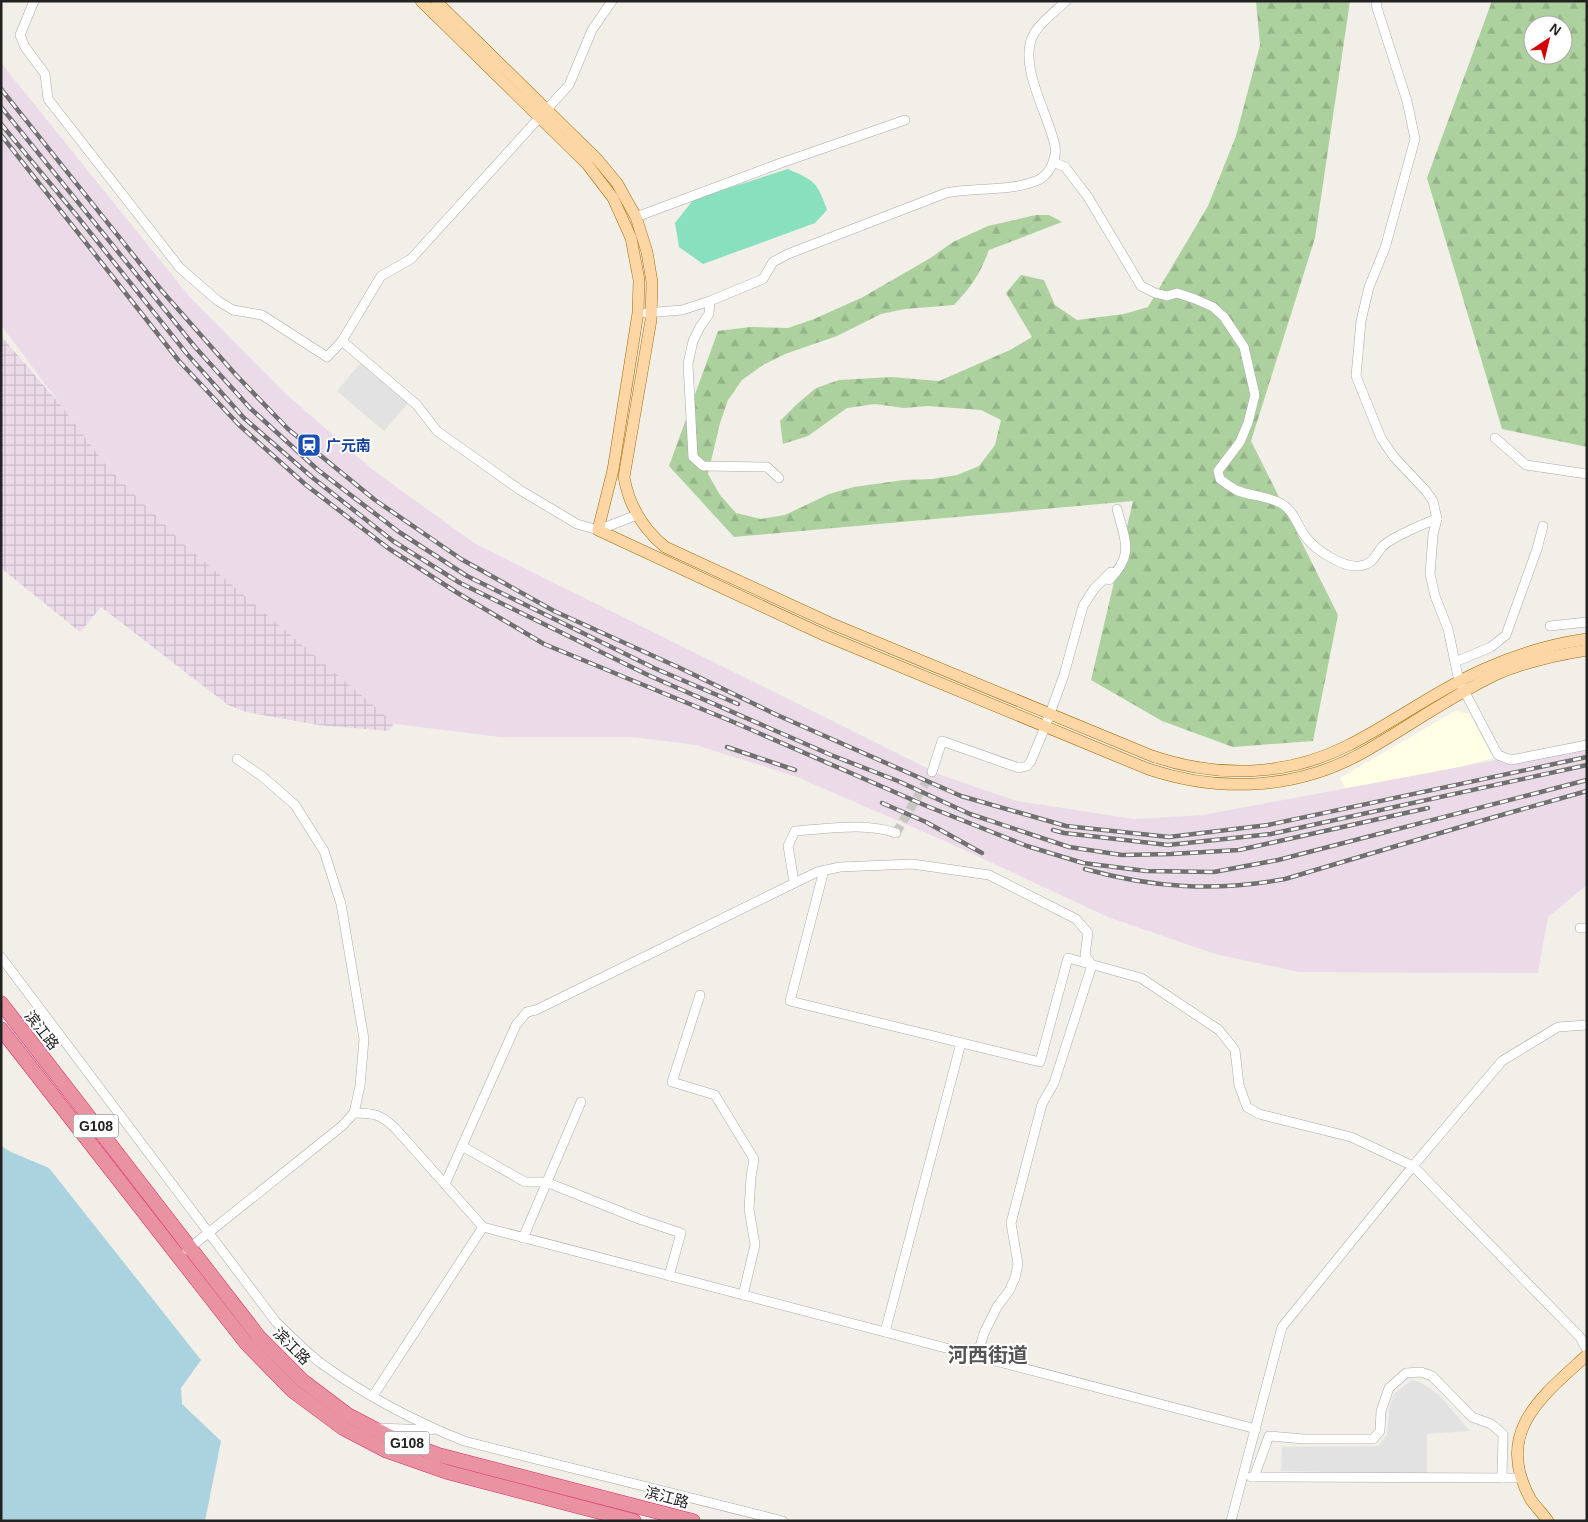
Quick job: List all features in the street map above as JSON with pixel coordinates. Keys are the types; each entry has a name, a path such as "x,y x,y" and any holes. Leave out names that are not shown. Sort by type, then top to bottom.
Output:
{"highway":[{"name":"滨江路","path":"1,1003 260,1337 304,1381 348,1415 388,1436 439,1455 693,1521"},
{"name":"滨江路","path":"1,1029 246,1343 293,1391 343,1428 387,1451 447,1472 634,1521"}],"main road":[{"path":"421,1 608,171 625,196 636,217 650,267 652,294 651,312 624,477 628,496 637,515 649,532 665,547 830,623 1050,714 1169,762 1203,769 1237,772 1289,766 1334,752 1462,686 1532,662 1587,650"},
{"path":"436,1 543,113 597,175 620,211 631,238 638,266 640,292 638,313 613,470 598,530 824,635 1045,727 1165,775 1219,785 1256,785 1292,780 1340,764 1365,752 1462,686 1483,669 1554,645 1587,639"},
{"path":"1548,1521 1532,1501 1522,1478 1517,1459 1518,1441 1523,1425 1534,1408 1549,1390 1587,1355"}],"street":[{"path":"34,1 20,35 25,47 45,74 48,99 180,268 218,301 233,310 262,315 327,357 342,340 381,276 411,259 568,85 592,30 612,1"},
{"path":"638,313 682,310 710,301 763,279 773,262 788,254 946,193 965,189 1014,188 1038,180 1048,171 1053,162 1055,146 1030,68 1029,54 1031,41 1037,29 1066,1"},
{"path":"1376,1 1376,8 1407,101 1415,139 1385,248 1369,288 1361,321 1356,376 1381,438 1403,468 1430,496 1435,507 1436,519 1430,574 1435,596 1448,629 1462,686 1498,756 1511,760 1587,745"},
{"path":"636,217 906,120"},
{"path":"1053,162 1065,167 1083,190 1141,286 1155,293 1167,296 1177,293 1206,303 1224,317 1244,347 1256,395 1240,442 1218,471 1220,479 1237,490 1282,503 1296,519 1304,535 1312,545 1348,566 1359,566 1368,563 1376,557 1383,546 1420,524 1436,519"},
{"path":"710,301 709,314 693,341 688,364 693,457 703,466 767,467 779,478"},
{"path":"342,340 417,405 437,431 520,490 577,524 598,530 637,515"},
{"path":"1495,438 1526,465 1587,474"},
{"path":"1077,630 1095,597 1119,570 1125,559 1126,543 1117,509"},
{"path":"1455,662 1491,647 1506,635 1537,549 1543,526"},
{"path":"932,772 942,741 1019,768 1027,766 1031,761 1050,714 1077,630 1080,614 1086,600 1111,572"},
{"path":"1550,626 1587,622"},
{"path":"178,1258 342,1126 354,1113 360,1086 364,1039 341,904 324,851 295,805 263,777 237,760"},
{"path":"794,882 788,846 795,831 867,827 882,828 896,832"},
{"path":"445,1184 516,1025 527,1012 536,1010 794,882 824,870 840,867 912,864 989,875 1076,919 1088,933 1086,955 1092,965 1054,1083 1042,1104 1011,1223 1018,1264 1015,1278 984,1333 977,1357"},
{"path":"824,870 790,1001 1040,1062 1068,958 1141,978 1219,1030 1235,1050 1239,1085 1247,1106 1260,1114 1351,1137 1413,1166 1584,1339 1587,1350"},
{"path":"2,959 276,1322 321,1363 373,1396 438,1431 464,1441 783,1521"},
{"path":"700,995 672,1082 715,1095 754,1159 749,1209 755,1245 743,1295"},
{"path":"1231,1521 1282,1327 1413,1166 1502,1061 1558,1027 1587,1025"},
{"path":"885,1332 961,1043"},
{"path":"523,1238 582,1102"},
{"path":"354,1113 370,1113 383,1117 483,1227 1256,1429"},
{"path":"462,1146 525,1182 546,1182 639,1219 681,1233 669,1276"},
{"path":"373,1396 483,1227"},
{"path":"1254,1477 1269,1436 1304,1439 1373,1439 1380,1431 1381,1411 1389,1388 1406,1373 1421,1372 1432,1376 1472,1417 1491,1424 1503,1434 1502,1478"},
{"path":"371,1428 438,1431"},
{"path":"1243,1476 1522,1478"}],"shaded area":[{"path":"1,63 189,296 285,393 373,470 474,543 941,775 1017,801 1134,819 1203,815 1486,762 1587,739 1587,885 1548,917 1538,973 1299,972 1215,954 1108,917 947,842 797,777 696,745 632,737 500,737 395,724 186,546 108,468 1,325"},
{"path":"1,336 147,505 400,713 389,731 318,725 246,712 228,705 101,607 80,632 1,568"},
{"path":"362,361 409,402 384,431 337,391"},
{"path":"1455,711 1470,714 1493,758 1349,796 1340,778"},
{"path":"1412,1380 1420,1382 1439,1395 1470,1431 1427,1434 1427,1474 1281,1471 1282,1447 1378,1446 1387,1435 1389,1410 1394,1394"}],"green space":[{"path":"1256,1 1350,1 1315,238 1251,441 1338,615 1313,741 1233,747 1162,721 1091,680 1133,501 734,537 669,466 718,331 750,327 788,328 814,319 863,297 932,257 953,242 988,226 1036,215 1049,215 1062,222 989,250 975,279 954,305 905,309 881,314 837,336 785,354 763,365 742,380 728,400 720,423 708,474 720,495 736,513 761,519 785,515 829,494 854,487 957,475 979,466 995,445 1001,420 981,410 928,406 904,408 875,404 847,408 808,436 783,444 780,421 816,388 839,380 891,377 939,381 1010,350 1032,337 1006,293 1021,275 1044,280 1055,305 1077,320 1124,314 1148,307 1208,206 1236,136 1260,45"},
{"path":"1492,1 1587,1 1587,447 1502,429 1427,178"},
{"path":"788,169 810,180 820,193 827,210 815,223 703,264 679,247 675,223 694,199"}],"water":[{"path":"1,1146 49,1168 201,1360 181,1388 182,1404 221,1441 205,1521 1,1521"}],"tunnel":[{"path":"896,833 932,772"}],"railway":[{"path":"1,89 162,291 236,375 288,429 375,500 461,559 554,611 680,668 777,715 961,796 1066,826 1169,837 1268,825 1587,757"},
{"path":"1,107 195,347 250,408 318,470 399,532 467,576 654,668 738,704"},
{"path":"1,124 187,354 244,418 313,478 393,541 460,583 650,676 831,755 898,781 970,814 1069,847 1122,855 1239,850 1428,808"},
{"path":"1,135 179,361 239,425 306,485 388,548 456,592 544,644 731,721 929,807 1027,846 1083,863 1146,871 1214,872 1278,860 1587,780"},
{"path":"727,747 795,770"},
{"path":"1053,830 1064,833 1168,845 1271,834 1587,765"},
{"path":"1085,869 1135,880 1184,886 1234,886 1285,879 1587,791"},
{"path":"882,803 926,822 982,853"}],"place":[{"name":"广元南","path":"309,445"}],"district":[{"name":"河西街道","path":"988,1355"}]}
